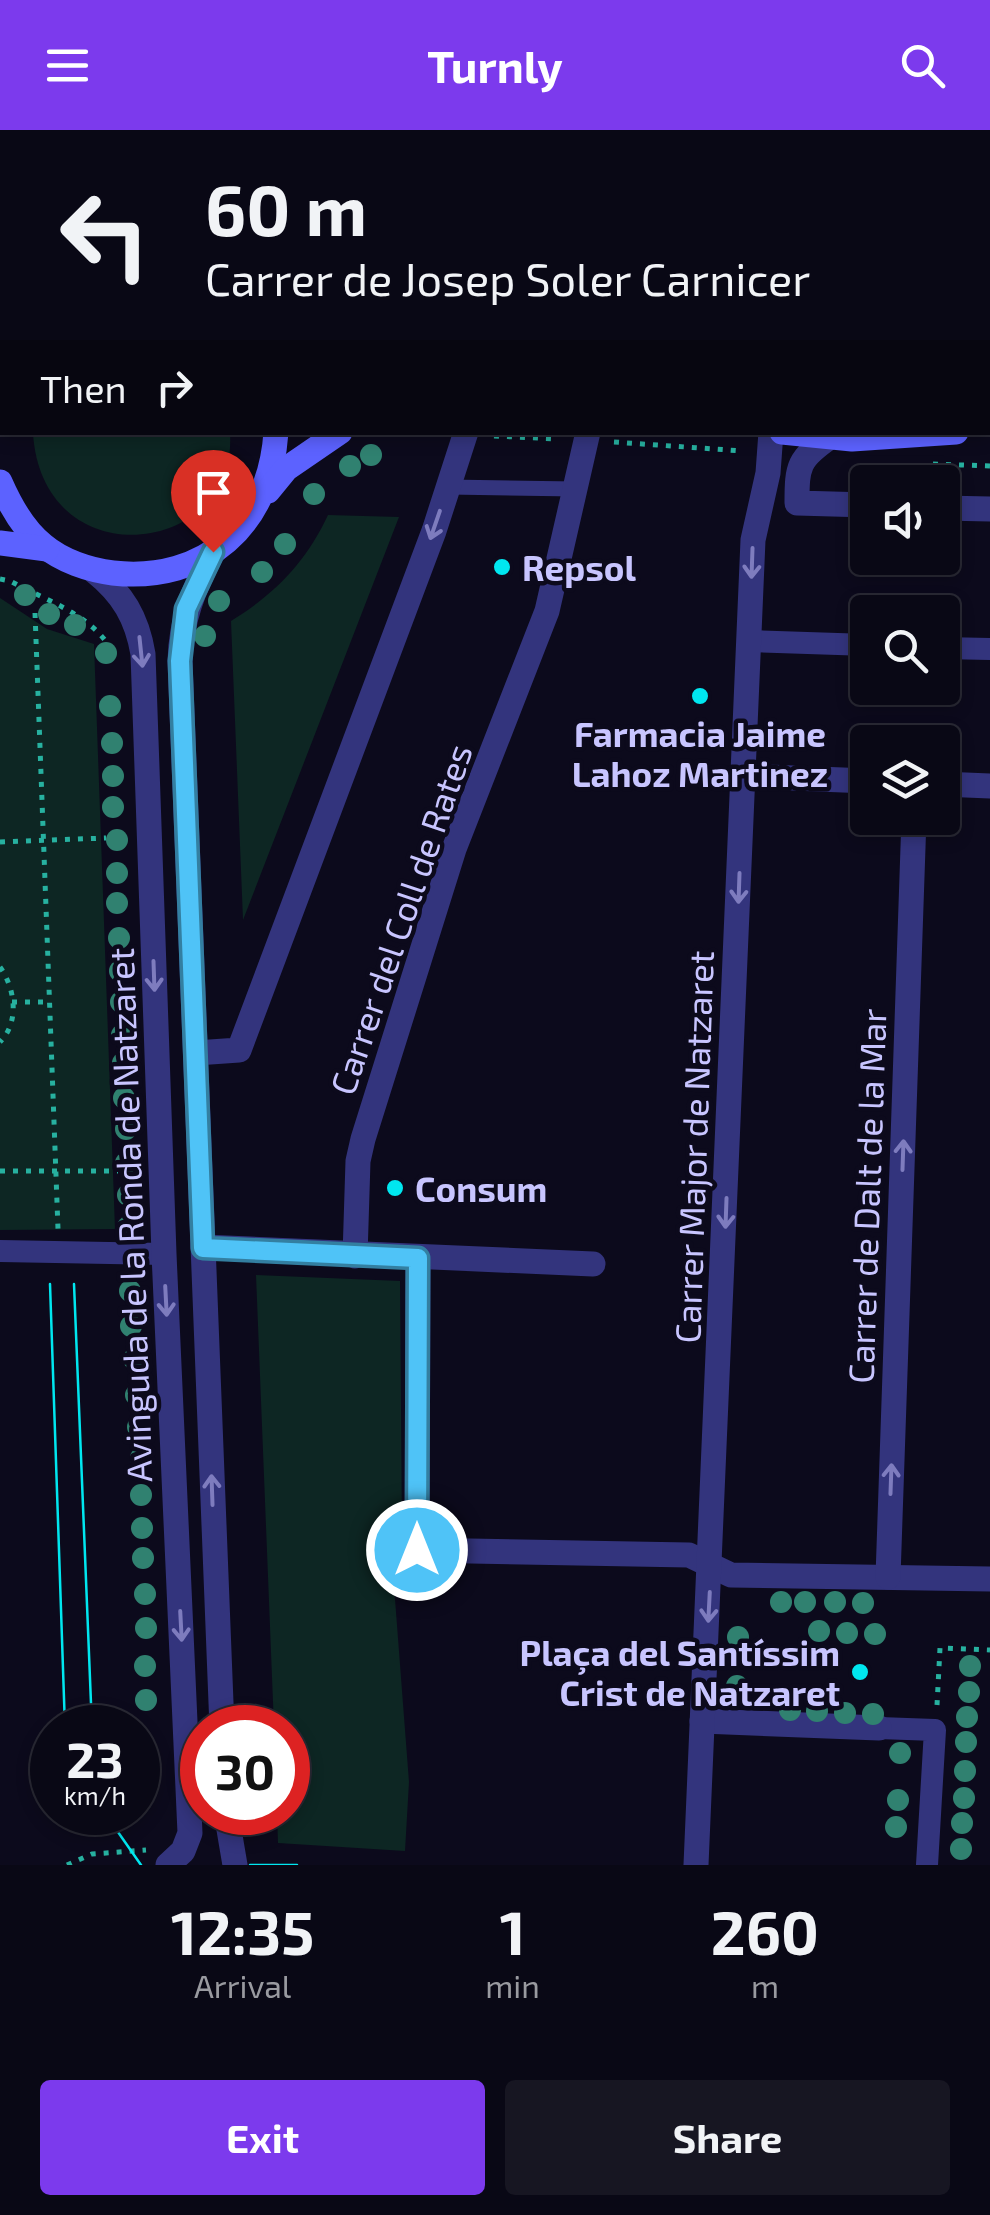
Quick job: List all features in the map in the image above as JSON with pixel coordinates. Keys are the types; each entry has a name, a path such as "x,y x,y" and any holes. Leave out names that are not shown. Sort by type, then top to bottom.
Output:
{"main road":[{"path":"259,502 270,474 276,435"},
{"path":"0,543 47,549 94,570 140,576 190,565 213,552 246,522 286,468 336,435"},
{"path":"811,435 929,435"},
{"path":"0,482 22,522 47,549"}],"street":[{"name":"Avinguda de la Ronda de Natzaret","path":"196,1053 239,1050 448,487 476,435"},
{"name":"Carrer Major de Natzaret","path":"696,1865 753,540 771,435"},
{"path":"576,489 579,436"},
{"path":"797,503 800,464 804,456 830,437"},
{"name":"Carrer del Coll de Rates","path":"355,1256 358,1161 363,1139 443,879 546,611 576,489"},
{"path":"761,502 850,505"},
{"path":"960,508 990,509"},
{"name":"Avinguda de la Ronda de Natzaret","path":"213,552 186,609 180,635 221,1705"},
{"name":"Avinguda de la Ronda de Natzaret","path":"94,570 111,584 135,620 143,654 190,1833 183,1851 168,1865"},
{"path":"749,641 850,644"},
{"path":"960,648 990,649"},
{"path":"744,776 850,780"},
{"path":"960,785 990,786"},
{"name":"Carrer de Dalt de la Mar","path":"888,1577 913,835"},
{"path":"203,1248 594,1264"},
{"path":"0,1250 164,1254"},
{"path":"418,1258 417,1550 689,1555 731,1574 990,1580"},
{"path":"702,1721 935,1730 927,1865"},
{"path":"230,1835 235,1865"}],"lane":[{"path":"448,487 576,489"}],"path":[{"path":"528,435 579,436"},
{"path":"620,443 746,451"},
{"path":"35,612 58,1251"},
{"path":"0,842 106,838"},
{"path":"0,967 8,979 13,1022 0,1042"},
{"path":"12,1002 49,1002"},
{"path":"0,1171 118,1171"},
{"path":"935,1730 940,1648 990,1650"}],"green space":[{"path":"33,435 230,435 224,475 204,506 174,526 138,535 101,530 69,512 44,480"},
{"path":"328,515 399,517 243,920 231,621 288,576 310,548"},
{"path":"0,598 47,629 94,644 115,1229 0,1230"},
{"path":"256,1275 400,1281 402,1534 394,1586 409,1782 405,1851 278,1843 278,1835 310,1835 310,1705 273,1705"}],"tram line":[{"path":"50,1284 64,1705"},
{"path":"74,1284 91,1705"},
{"path":"120,1835 141,1865"},
{"path":"250,1865 297,1865"}],"place":[{"name":"Repsol","path":"502,567"},
{"name":"Farmacia Jaime Lahoz Martinez","path":"700,696"},
{"name":"Consum","path":"395,1188"},
{"name":"Plaça del Santíssim Crist de Natzaret","path":"860,1672"}],"route":[{"path":"213,552 194,588 180,635 203,1248 418,1258 417,1550"}]}
